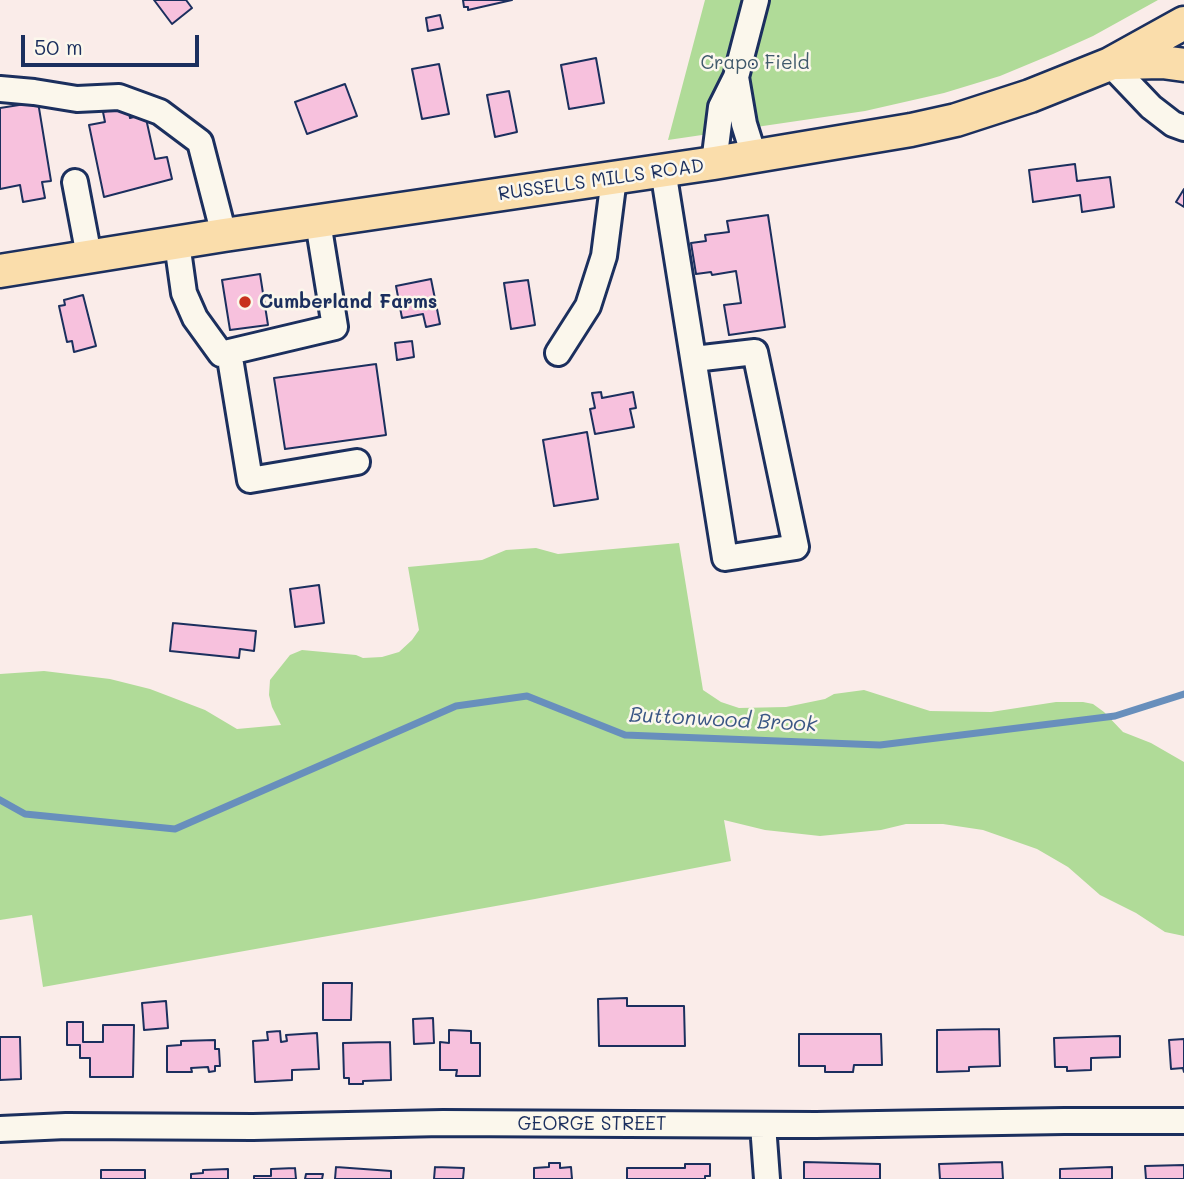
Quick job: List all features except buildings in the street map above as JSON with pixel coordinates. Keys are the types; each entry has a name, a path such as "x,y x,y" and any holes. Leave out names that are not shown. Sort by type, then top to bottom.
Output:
{"main road":[{"name":"RUSSELLS MILLS ROAD","path":"0,271 714,163 956,120 1030,96 1110,64 1184,23"},
{"path":"1110,64 1162,62 1184,65"}],"street":[{"path":"714,163 721,107 736,77 756,0"},
{"path":"1110,64 1151,107 1173,124 1184,128"},
{"path":"736,77 744,124 754,156"},
{"path":"0,89 77,99 119,97 160,113 200,142 224,236"},
{"path":"663,170 725,558 796,547 755,352 694,359"},
{"path":"558,353 588,306 604,256 614,178"},
{"path":"75,182 89,256"},
{"path":"177,243 184,293 195,318 221,354 335,327 318,222"},
{"path":"229,352 250,480 357,462"},
{"name":"GEORGE STREET","path":"0,1129 66,1125 253,1127 443,1123 763,1125 1184,1121"},
{"path":"763,1125 767,1179"}],"green space":[{"name":"Crapo Field","path":"705,0 1158,0 1093,36 1053,54 1000,76 944,93 865,111 668,140"},
{"path":"679,543 703,690 721,702 739,708 786,707 825,699 834,694 864,690 930,711 991,712 1056,702 1083,702 1093,704 1104,712 1123,732 1151,743 1184,762 1184,936 1165,932 1136,913 1100,895 1068,867 1037,849 983,830 943,824 906,824 881,830 820,836 765,830 724,820 731,861 43,987 32,915 0,920 0,674 44,671 110,679 150,689 205,710 237,729 281,725 269,695 270,680 290,655 302,650 363,658 382,657 399,652 412,640 419,630 408,567 482,560 506,550 536,548 558,554"}],"waterway":[{"name":"Buttonwood Brook","path":"0,800 25,814 175,829 456,706 527,696 625,735 880,745 1115,716 1184,694"}],"place":[{"name":"Cumberland Farms","path":"245,302"}]}
